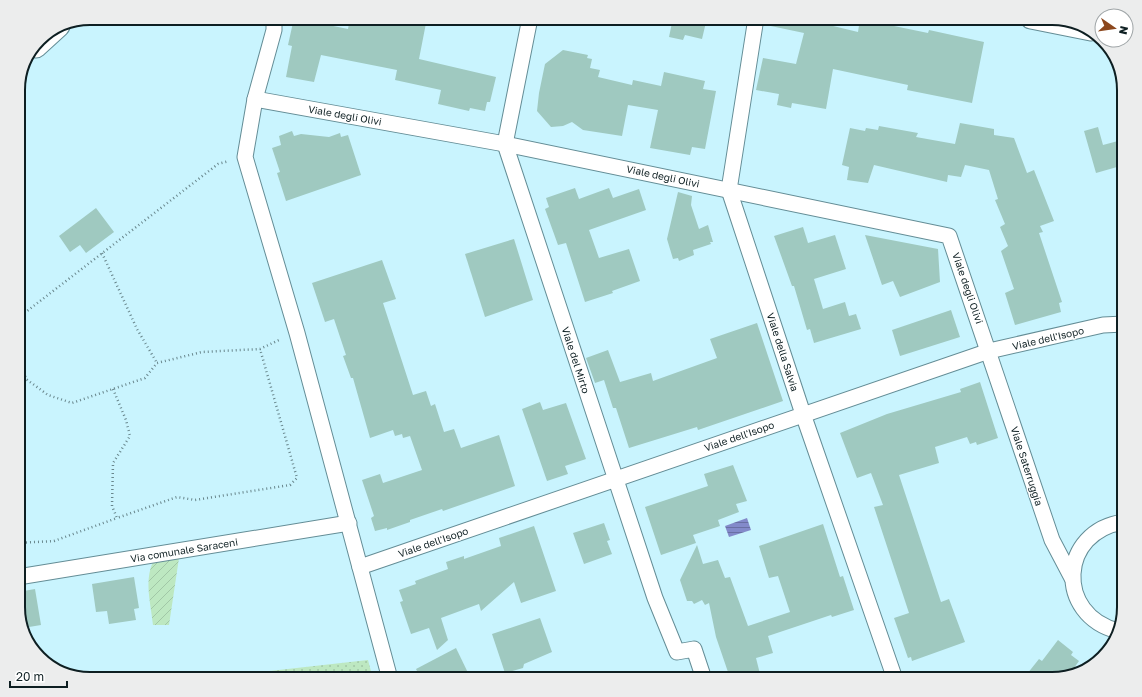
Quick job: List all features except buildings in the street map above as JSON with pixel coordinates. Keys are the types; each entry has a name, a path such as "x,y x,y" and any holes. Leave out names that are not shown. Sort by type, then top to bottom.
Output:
{"street":[{"path":"274,25 274,30 255,100 245,157 298,333 388,672"},
{"name":"Viale del Mirto","path":"529,25 505,144 655,598 677,652 694,649 702,672"},
{"name":"Viale della Salvia","path":"755,25 729,190 803,414 893,672"},
{"name":"Viale degli Olivi","path":"255,100 505,144 950,236 990,351"},
{"name":"Viale dell'Isopo","path":"360,567 990,351 1103,325 1117,324"},
{"name":"Viale Saterruggia","path":"990,351 1052,540 1072,578 1076,596 1085,612 1100,624 1113,629"},
{"name":"Via comunale Saraceni","path":"25,576 349,523"},
{"name":"Viale Saterruggia","path":"1072,578 1075,560 1083,544 1095,531 1117,523"}],"path":[{"path":"25,313 218,164 245,157"},
{"path":"102,253 137,329 157,363"},
{"path":"25,375 26,379 48,395 72,403 145,378 157,363 202,352 260,349 298,333"},
{"path":"25,543 54,541 177,497 195,500 290,485 297,478 260,349"},
{"path":"113,389 126,420 130,436 113,463 112,506 116,518"}],"green space":[{"path":"179,558 169,625 153,625 149,585 150,569 153,562"},
{"path":"368,660 371,672 261,672"}],"water":[{"path":"747,518 751,530 729,537 725,526"}]}
